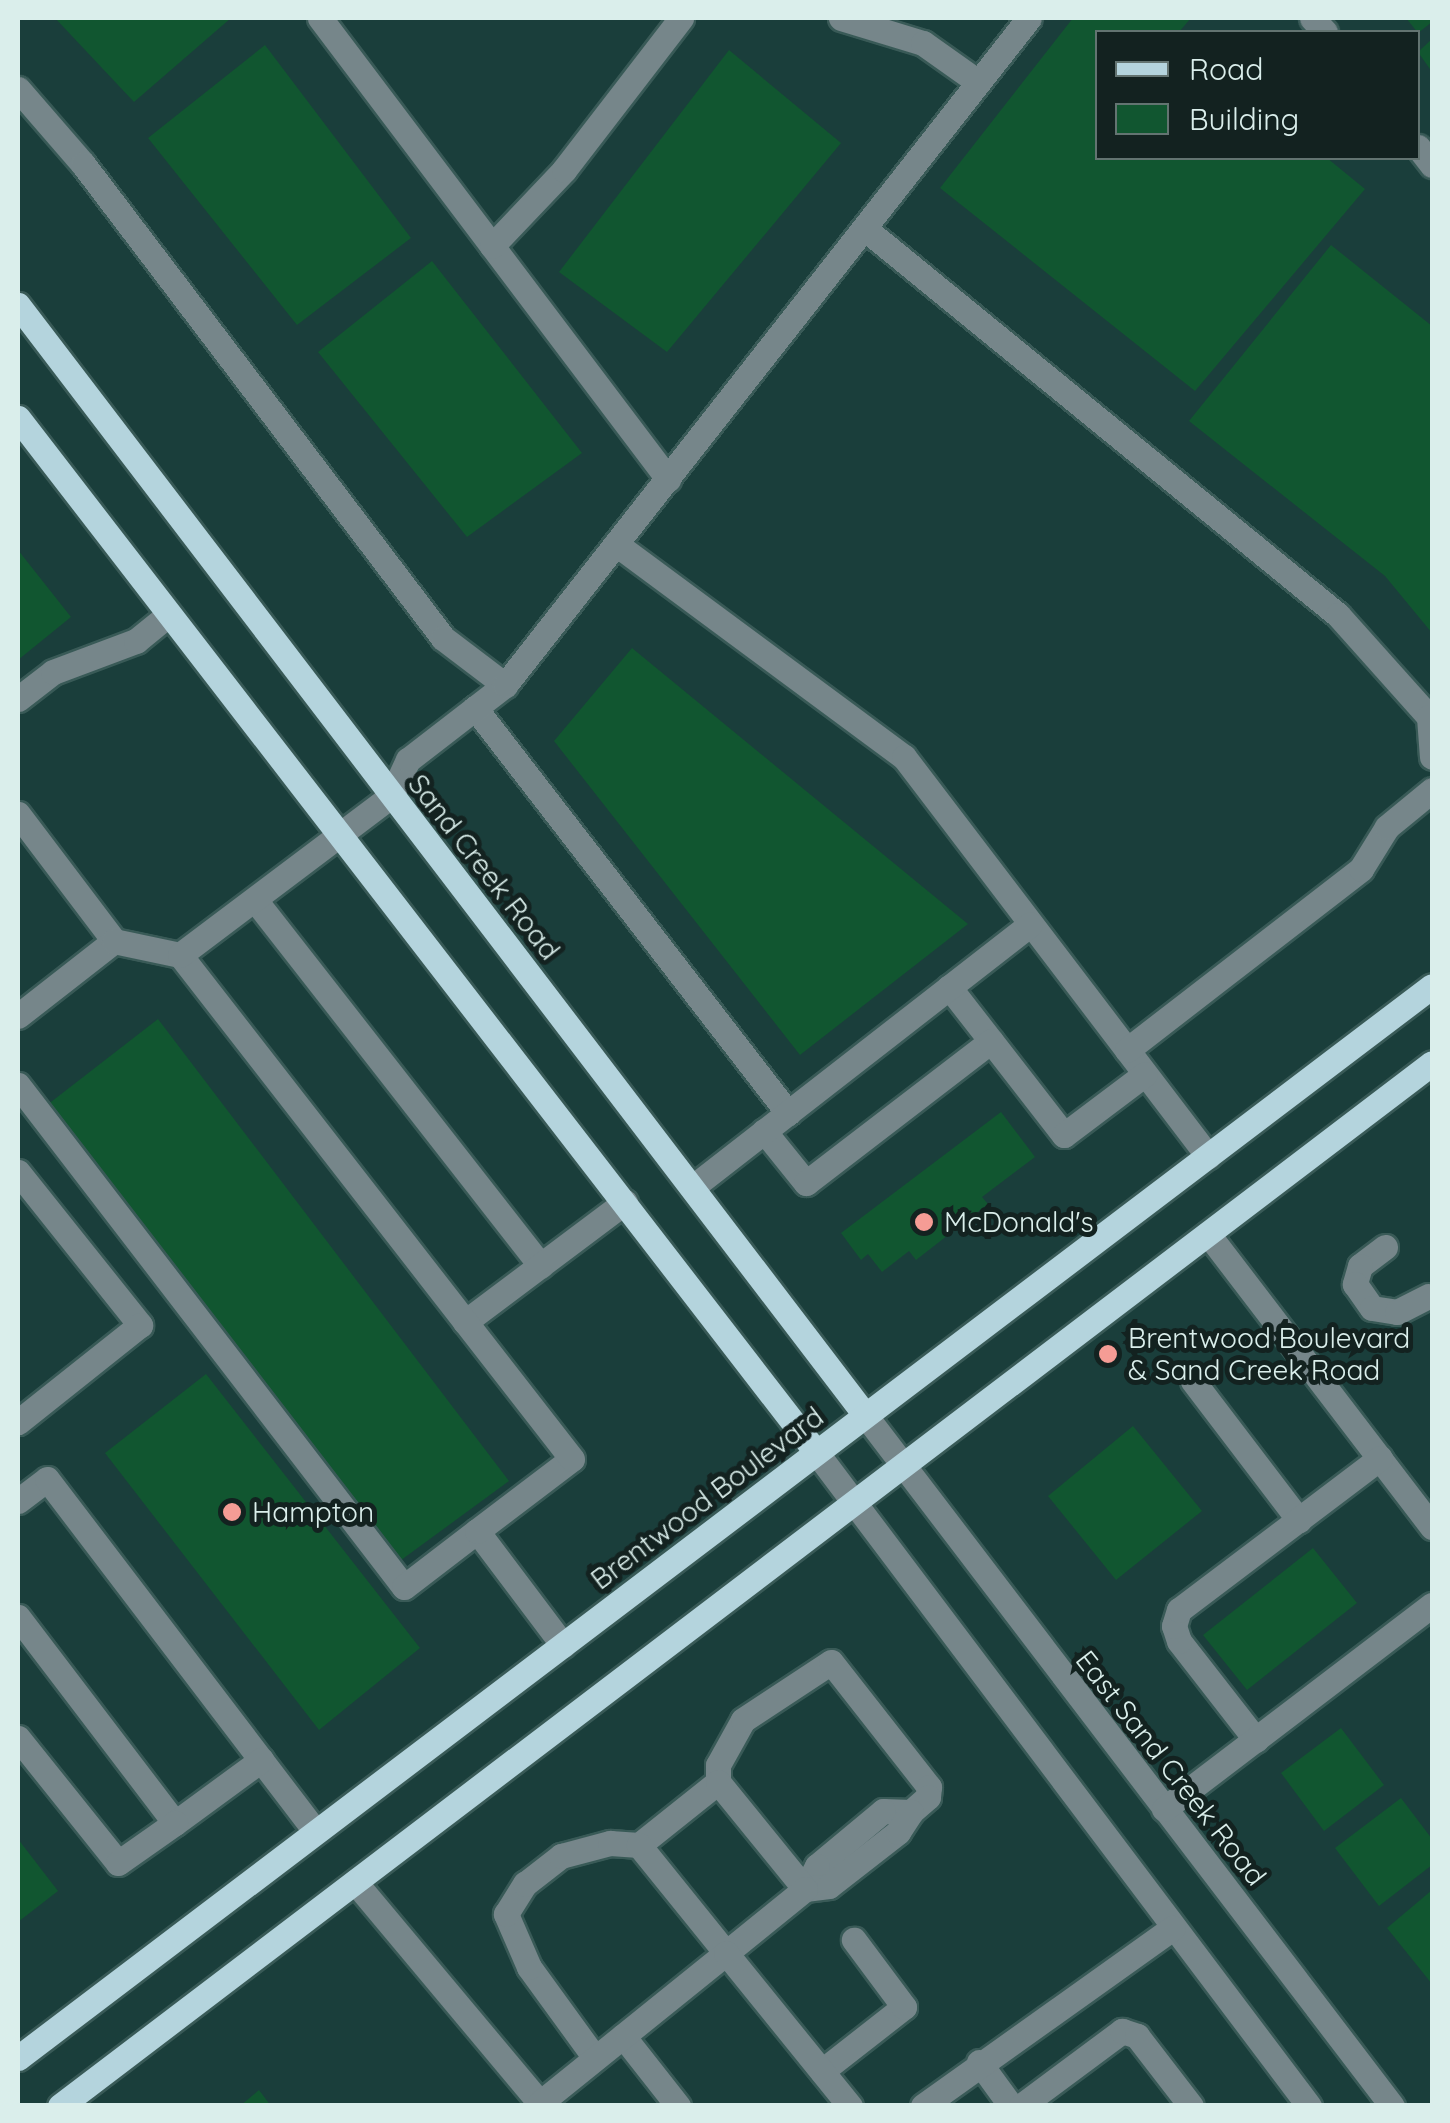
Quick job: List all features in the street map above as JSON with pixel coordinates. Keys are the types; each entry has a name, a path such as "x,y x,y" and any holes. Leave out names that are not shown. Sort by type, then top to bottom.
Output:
{"main road":[{"name":"Sand Creek Road","path":"18,306 694,1186 865,1415"},
{"path":"18,418 816,1452"},
{"name":"Brentwood Boulevard","path":"18,2058 1432,986"},
{"path":"60,2106 1432,1063"}],"street":[{"path":"320,18 668,479"},
{"path":"492,246 564,170 681,18"},
{"path":"841,18 923,43 978,82"},
{"path":"180,955 391,796 408,760 505,685 1028,18"},
{"path":"18,90 78,158 443,638 505,685"},
{"path":"864,228 1338,615 1431,717 1432,757"},
{"path":"616,544 904,757 1208,1156"},
{"path":"18,699 53,672 136,642 168,614"},
{"path":"475,708 788,1112"},
{"path":"1127,1050 1361,869 1386,827 1432,790"},
{"path":"18,814 114,941 180,955 572,1459 404,1587 18,1085"},
{"path":"255,900 541,1266"},
{"path":"694,1186 1030,924"},
{"path":"18,1016 114,941"},
{"path":"949,987 1064,1135 1145,1074"},
{"path":"764,1131 806,1183 991,1041"},
{"path":"18,1172 140,1325 18,1422"},
{"path":"466,1322 625,1202"},
{"path":"1208,1234 1432,1528"},
{"path":"1385,1247 1360,1266 1355,1284 1372,1308 1397,1312 1431,1297"},
{"path":"1192,1381 1299,1520"},
{"name":"Sand Creek Road","path":"865,1415 902,1466"},
{"path":"816,1452 1309,2106"},
{"path":"1256,1740 1174,1626 1179,1610 1380,1458"},
{"name":"East Sand Creek Road","path":"902,1466 1392,2106"},
{"path":"18,1501 46,1479 315,1832"},
{"path":"477,1531 563,1645"},
{"path":"1164,1809 1432,1605"},
{"path":"18,1617 175,1823"},
{"path":"355,1882 541,2104 804,1889 829,1886 898,1832 910,1812 928,1797 929,1786 831,1662 743,1720 718,1764 718,1782 804,1889"},
{"path":"18,1738 118,1863 262,1760"},
{"path":"595,2058 529,1967 506,1914 525,1884 561,1856 610,1843 639,1845 718,1782"},
{"path":"639,1845 850,2106"},
{"path":"923,2106 979,2062 1174,1928"},
{"path":"822,2071 904,2007 854,1940"},
{"path":"1021,2106 1122,2031 1138,2036 1191,2106"},
{"path":"623,2036 678,2106"},
{"path":"979,2062 1011,2106"}],"building":[{"path":"55,18 231,18 134,102"},
{"path":"1073,18 1191,18 1181,30 1095,30 1095,160 1329,160 1365,189 1195,391 940,188"},
{"path":"1406,18 1432,18 1420,31"},
{"path":"1432,39 1432,72 1420,55"},
{"path":"265,45 411,238 297,325 148,138"},
{"path":"729,50 841,143 667,352 559,272"},
{"path":"1331,245 1432,326 1432,633 1385,576 1189,421"},
{"path":"432,261 582,453 467,537 318,352"},
{"path":"18,550 71,617 18,660"},
{"path":"632,648 968,924 800,1055 554,741"},
{"path":"158,1019 509,1481 393,1566 38,1112"},
{"path":"1001,1112 1035,1157 982,1197 988,1204 916,1260 909,1251 882,1272 868,1254 861,1260 841,1233"},
{"name":"Hampton","path":"206,1374 420,1648 319,1730 105,1453"},
{"path":"1133,1426 1202,1511 1116,1580 1048,1496"},
{"path":"1313,1548 1357,1603 1247,1690 1203,1635"},
{"path":"1341,1728 1384,1785 1324,1831 1281,1773"},
{"path":"1401,1798 1432,1839 1432,1865 1379,1906 1335,1848"},
{"path":"18,1839 58,1891 18,1922"},
{"path":"1432,1890 1432,1984 1387,1928"},
{"path":"259,2090 271,2106 240,2106"}],"place":[{"name":"McDonald's","path":"924,1222"},
{"name":"Brentwood Boulevard & Sand Creek Road","path":"1108,1354"},
{"name":"Hampton","path":"232,1512"}]}
